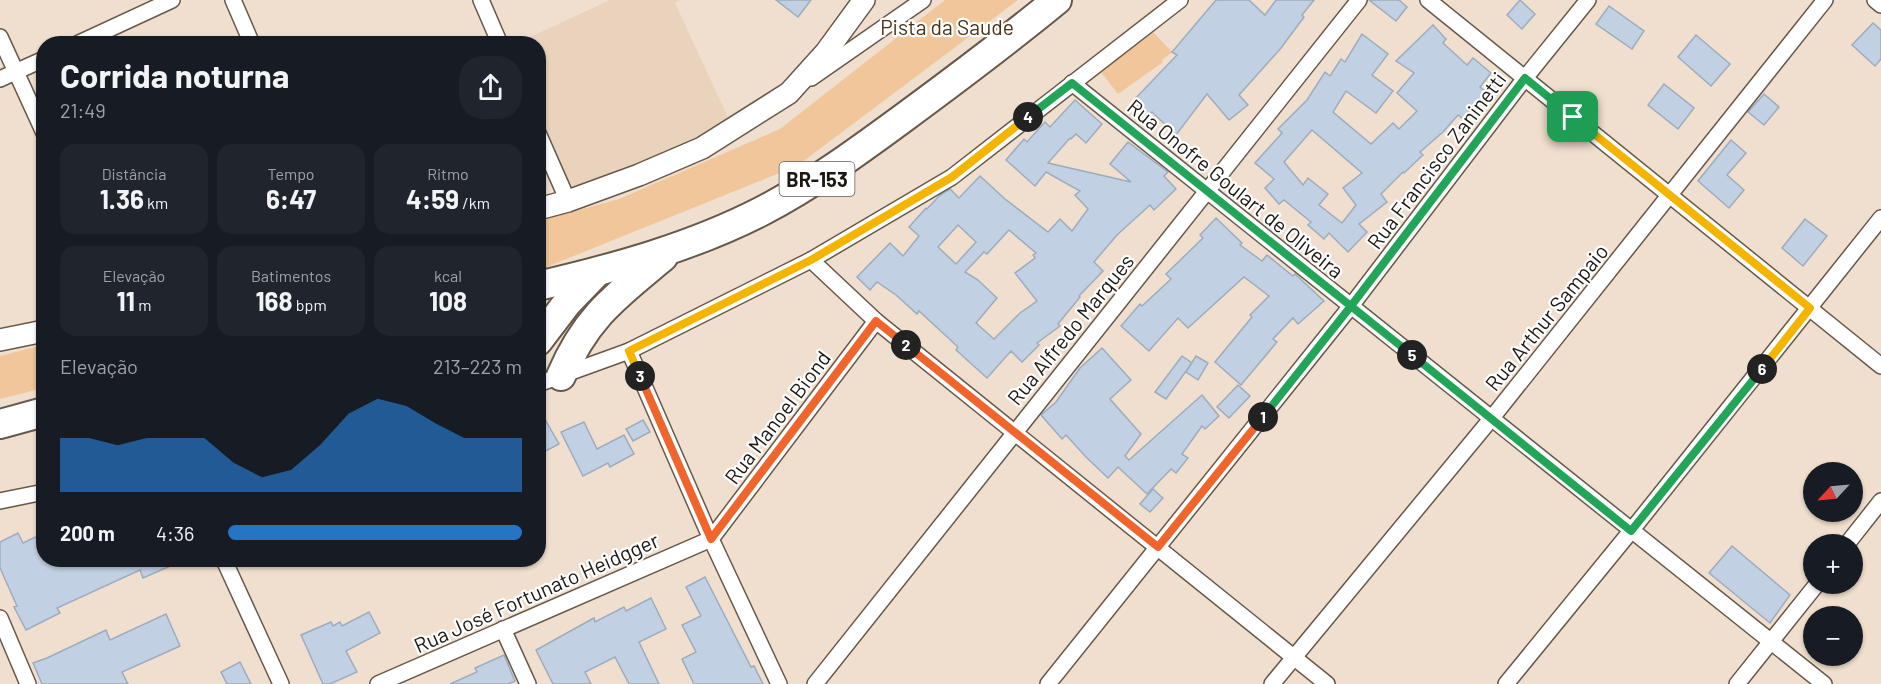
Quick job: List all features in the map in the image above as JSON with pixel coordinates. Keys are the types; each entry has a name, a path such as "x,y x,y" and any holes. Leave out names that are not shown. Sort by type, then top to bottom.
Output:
{"highway":[{"name":"BR-153","path":"546,284 596,273 673,249 761,211 834,169 982,61 1058,0"},
{"path":"550,380 597,315 613,298 673,249"},
{"path":"546,330 567,303 596,273"},
{"path":"0,424 36,414"}],"street":[{"path":"94,36 172,0"},
{"path":"233,0 249,36"},
{"path":"481,0 497,36"},
{"path":"789,93 826,52 864,0"},
{"path":"546,207 639,175 702,148 789,93 923,0"},
{"path":"550,380 629,351 811,260 952,177 1180,0"},
{"name":"Rua Alfredo Marques","path":"815,684 1359,0"},
{"path":"1428,0 1881,366"},
{"name":"Rua Francisco Zaninetti","path":"1048,684 1351,306 1525,78 1588,0"},
{"name":"Rua Arthur Sampaio","path":"1272,684 1491,419 1825,0"},
{"path":"1875,0 1881,5"},
{"path":"0,37 36,116"},
{"path":"0,79 36,63"},
{"name":"Rua Onofre Goulart de Oliveira","path":"1072,83 1824,684"},
{"path":"546,151 568,201"},
{"path":"1506,684 1881,218"},
{"path":"811,260 876,321 1327,684"},
{"name":"Rua Manoel Biond","path":"711,539 876,321"},
{"path":"0,340 36,333"},
{"path":"629,351 711,539 779,684"},
{"path":"0,501 36,494"},
{"path":"1855,534 1881,501"},
{"name":"Rua José Fortunato Heidgger","path":"378,684 502,628 711,539"},
{"path":"227,567 281,684"},
{"path":"1737,684 1809,594"},
{"path":"0,618 6,652 28,684"},
{"path":"502,628 528,684"}],"shaded area":[{"path":"610,0 680,0 675,3 730,122 664,153 572,190 546,128 546,36 532,36"}],"green space":[{"name":"Pista da Saude","path":"945,0 1018,0 797,166 546,267 546,219 619,199 780,129"},
{"path":"1153,32 1172,52 1162,60 1163,62 1118,94 1101,72"},
{"path":"36,347 36,390 0,399 0,356"}],"building":[{"path":"776,0 811,0 798,17"},
{"path":"1216,0 1249,0 1265,15 1276,0 1314,0 1281,48 1239,95 1248,105 1229,120 1207,94 1176,135 1152,112 1148,116 1133,101 1177,55 1172,52"},
{"path":"1369,0 1399,0 1407,7 1396,21"},
{"path":"1520,0 1535,14 1522,29 1507,15"},
{"path":"1609,6 1644,31 1632,49 1596,24"},
{"path":"1873,23 1881,30 1881,59 1875,66 1852,45"},
{"path":"1433,25 1446,39 1443,43 1467,65 1473,58 1491,73 1480,87 1486,92 1463,119 1458,115 1420,152 1423,155 1381,194 1387,202 1359,224 1367,232 1348,252 1329,233 1324,239 1308,225 1311,222 1284,200 1279,204 1265,188 1274,179 1255,163 1282,133 1278,129 1307,100 1325,72 1330,76 1341,59 1345,62 1362,34 1388,54 1372,75 1393,91 1376,113 1346,91 1333,112 1371,144 1393,123 1399,129 1417,111 1397,93 1414,73 1396,61","holes":["1312,130 1362,173 1343,188 1356,205 1342,223 1319,205 1328,194 1308,178 1303,185 1284,162"]},
{"path":"1696,35 1730,64 1711,86 1678,57"},
{"path":"1664,84 1694,108 1678,129 1648,105"},
{"path":"1764,94 1779,107 1764,125 1748,112"},
{"path":"1075,100 1102,124 1086,143 1076,134 1070,138 1048,163 1131,182 1110,164 1128,142 1168,172 1164,176 1176,189 1154,210 1150,205 1117,235 1094,262 1103,271 1079,296 1058,324 1060,326 1037,343 1039,345 1022,362 1011,351 987,378 956,350 958,347 919,311 917,314 877,282 870,290 857,277 890,243 903,256 919,236 909,227 926,208 950,189 959,198 980,176 1005,199 1048,232 1060,219 1072,231 1088,209 1075,195 1080,191 1046,172 1035,186 1006,160 1024,139 1027,142 1045,122 1050,127","holes":["958,225 976,242 956,264 938,247","1009,230 1036,253 1033,255 1035,258 1015,273 1037,301 1020,313 994,339 976,323 997,298 978,280 965,272 984,252 987,254"]},
{"path":"1731,140 1746,153 1727,175 1744,190 1729,208 1698,181"},
{"path":"1216,218 1242,243 1240,245 1262,261 1267,255 1293,276 1295,274 1324,301 1298,324 1293,318 1273,339 1277,342 1241,385 1215,362 1252,317 1250,315 1269,296 1244,277 1188,328 1178,318 1149,351 1121,326 1140,304 1142,306 1171,279 1166,274 1203,238 1200,235"},
{"path":"1805,219 1827,236 1803,266 1782,248"},
{"path":"1102,348 1131,380 1110,399 1141,434 1125,456 1129,460 1202,395 1219,416 1205,429 1202,426 1182,454 1188,458 1176,473 1171,469 1147,494 1118,467 1108,478 1066,435 1062,439 1041,415 1056,402 1080,368"},
{"path":"1182,356 1192,363 1166,399 1155,392"},
{"path":"1196,356 1208,363 1198,380 1186,372"},
{"path":"1238,385 1250,396 1229,418 1217,407"},
{"path":"643,420 650,432 633,441 626,429"},
{"path":"546,421 559,444 546,451"},
{"path":"584,422 597,449 624,435 634,454 610,467 608,463 583,476 561,432"},
{"path":"1153,489 1163,498 1150,512 1140,504"},
{"path":"18,533 23,543 36,537 36,567 168,567 143,578 140,570 57,608 60,613 26,630 14,607 17,606 0,568 0,542"},
{"path":"1732,546 1790,595 1770,623 1709,573"},
{"path":"705,577 751,667 754,666 763,684 694,684 682,659 696,652 682,625 701,616 686,587"},
{"path":"651,598 666,629 639,642 659,684 629,684 615,657 585,672 591,684 553,684 536,650 594,618 595,622 624,607 626,611"},
{"path":"369,612 380,633 346,651 357,672 330,684 323,684 301,635 331,622 333,626 340,622 342,626"},
{"path":"166,614 180,646 122,672 128,684 42,684 33,663 106,630 110,640"},
{"path":"504,655 515,681 508,684 450,684 477,672 475,668"},
{"path":"240,662 251,684 227,684 221,672"}],"route":[{"path":"1573,117 1525,78 1351,306 1158,547 876,321 711,539 629,351 811,260 952,177 1072,83 1255,229 1351,306 1421,363 1631,531 1810,308 1573,117"}]}
